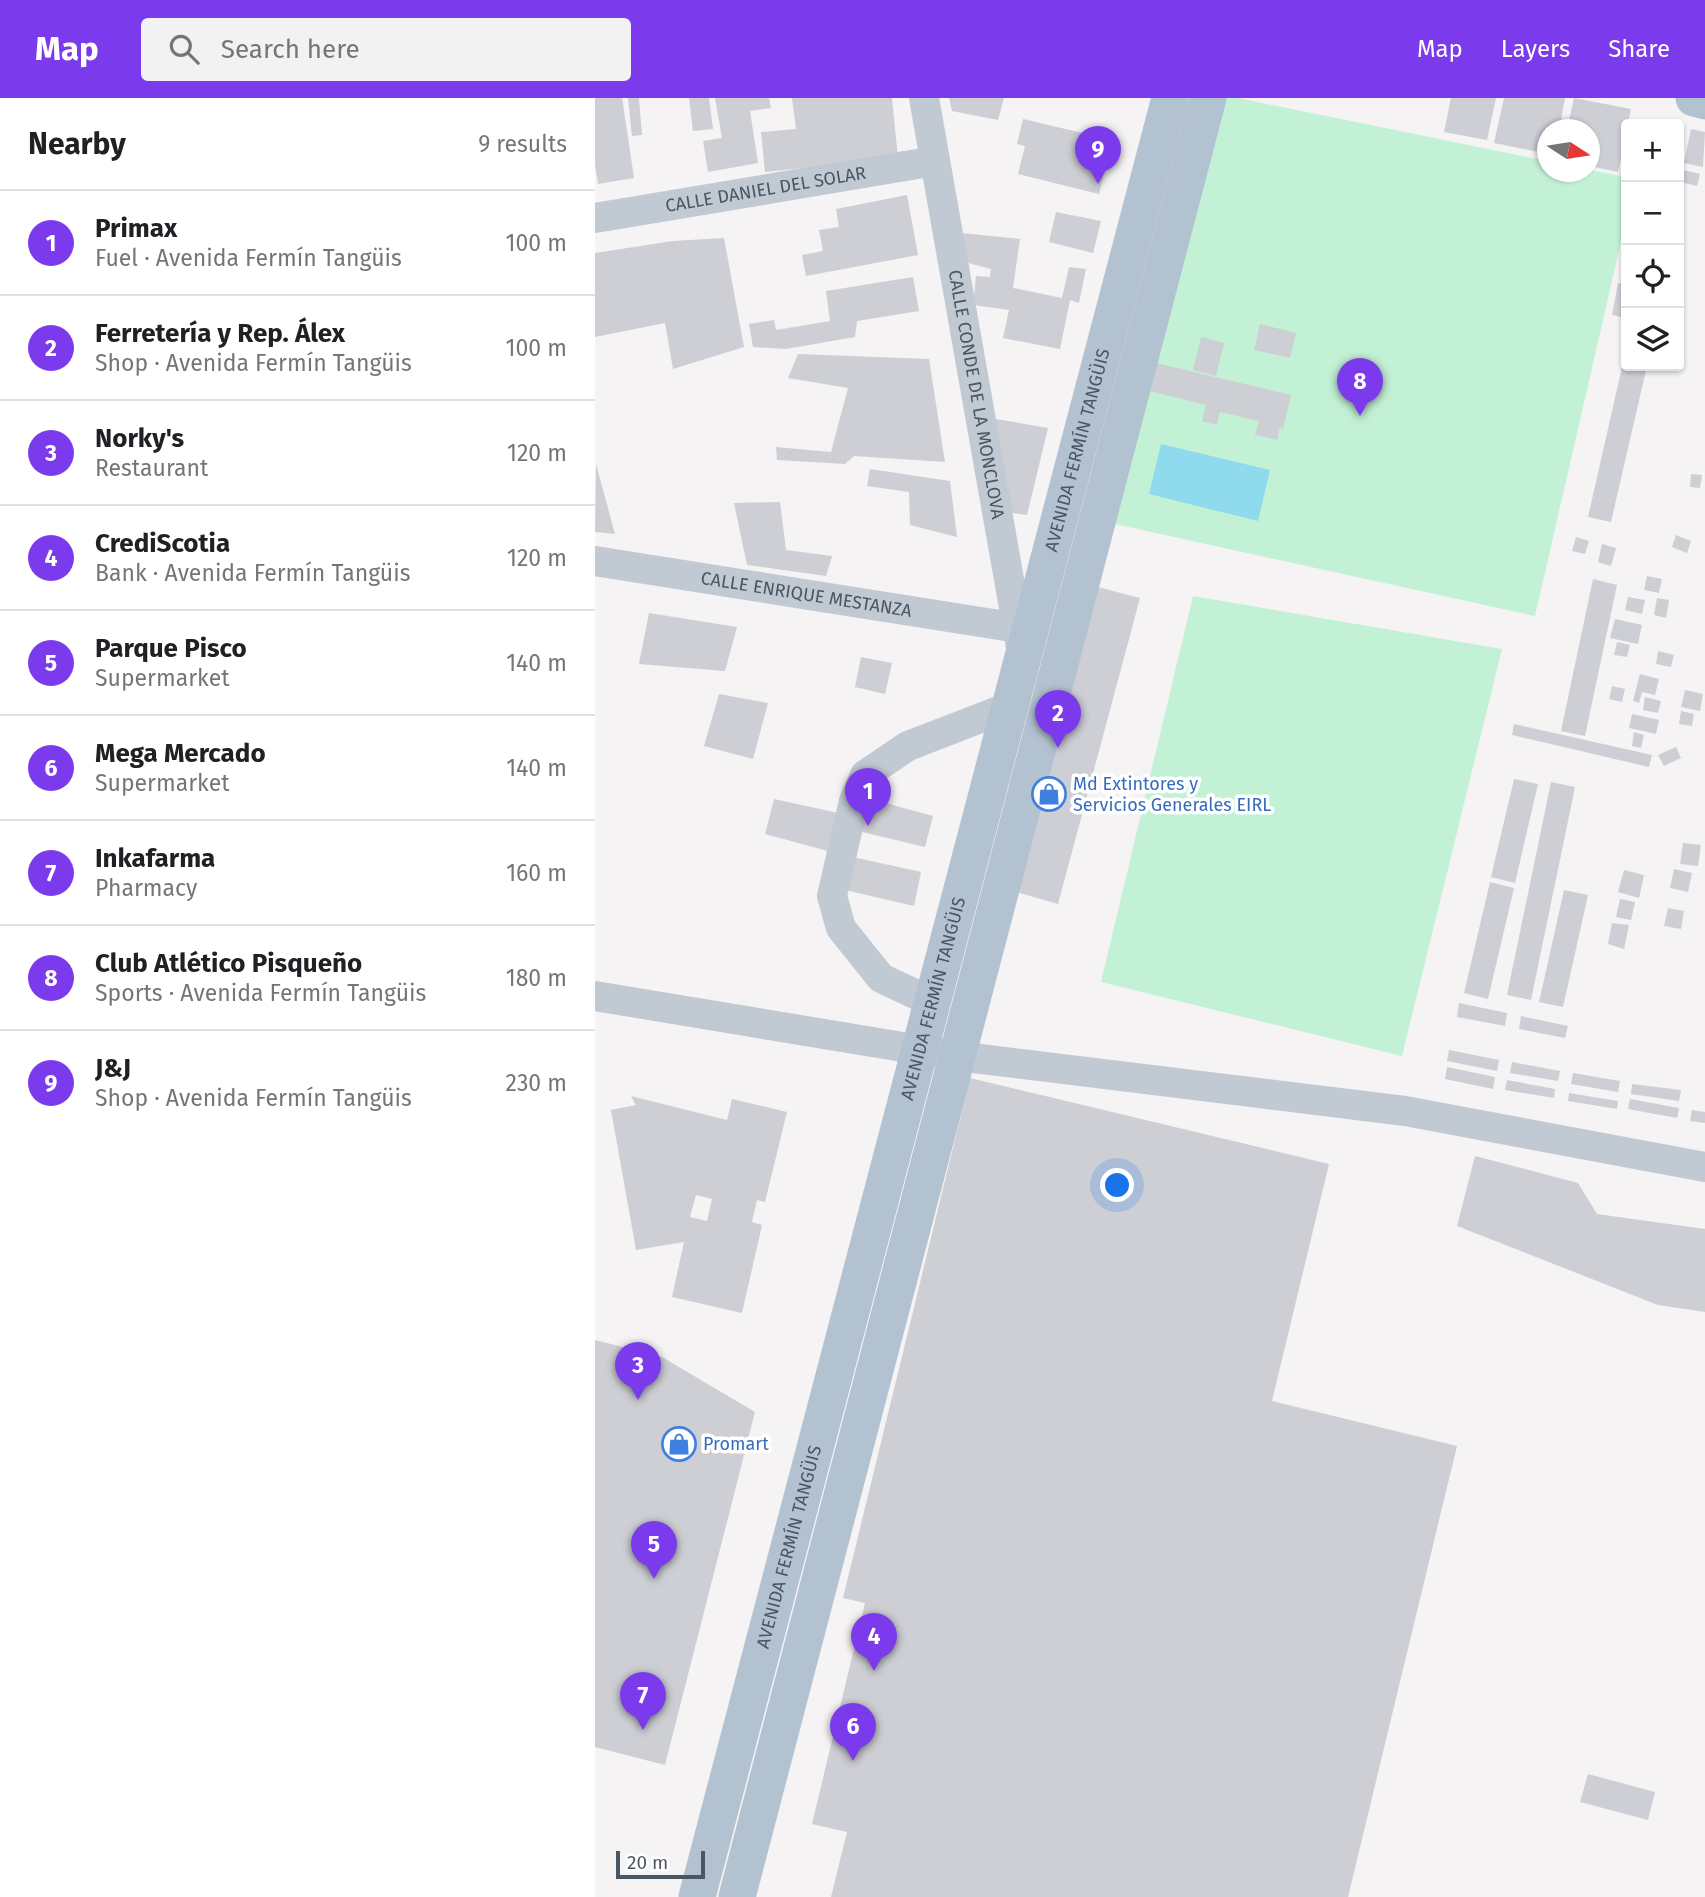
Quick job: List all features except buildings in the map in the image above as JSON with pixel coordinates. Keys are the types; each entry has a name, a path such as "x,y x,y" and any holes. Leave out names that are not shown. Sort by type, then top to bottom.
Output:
{"main road":[{"name":"AVENIDA FERMÍN TANGÜIS","path":"697,1897 1009,707 1020,642 1170,98"},
{"name":"AVENIDA FERMÍN TANGÜIS","path":"737,1897 1208,98"},
{"path":"1694,98 1705,101"},
{"path":"809,1468 846,1477"}],"street":[{"name":"CALLE CONDE DE LA MONCLOVA","path":"924,98 1020,642"},
{"name":"CALLE DANIEL DEL SOLAR","path":"595,218 935,161"},
{"name":"CALLE ENRIQUE MESTANZA","path":"595,561 1020,642"},
{"path":"1020,642 1059,665"},
{"path":"932,1002 881,978 841,928 832,896 854,802 865,775 908,746 1009,707"},
{"path":"595,993 957,1056 1405,1111 1705,1167"}],"green space":[{"path":"1222,98 1238,98 1537,159 1537,182 1600,182 1600,172 1621,176 1621,242 1535,616 1110,523"},
{"path":"1193,596 1502,649 1402,1056 1101,982"}],"water":[{"path":"1161,444 1270,470 1258,521 1149,494"}],"place":[{"name":"J&J","path":"1098,184"},
{"name":"Club Atlético Pisqueño","path":"1360,416"},
{"name":"Ferretería y Rep. Álex","path":"1058,748"},
{"name":"Md Extintores y Servicios Generales EIRL","path":"1049,794"},
{"name":"Primax","path":"868,826"},
{"name":"Norky's","path":"638,1400"},
{"name":"Promart","path":"679,1444"},
{"name":"Parque Pisco","path":"654,1579"},
{"name":"CrediScotia","path":"874,1671"},
{"name":"Inkafarma","path":"643,1730"},
{"name":"Mega Mercado","path":"853,1761"}]}
